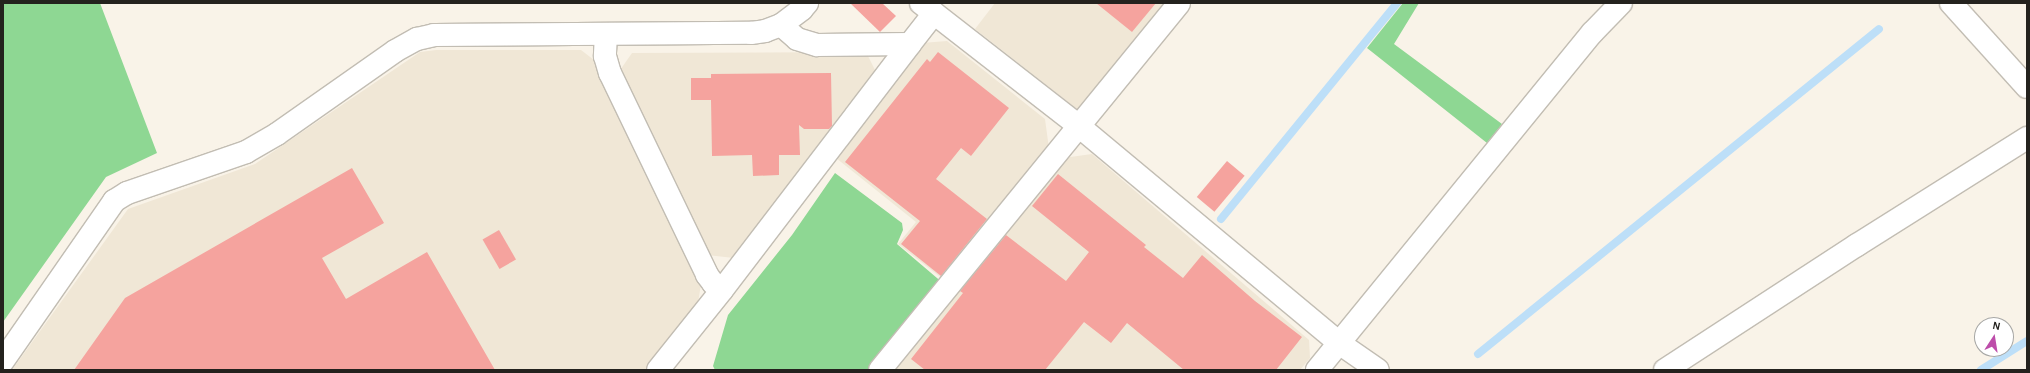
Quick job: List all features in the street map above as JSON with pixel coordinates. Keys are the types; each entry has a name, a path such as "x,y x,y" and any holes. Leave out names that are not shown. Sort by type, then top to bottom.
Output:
{"street":[{"path":"3,361 114,201 127,193 246,152 277,134 395,51 417,39 434,35 751,33 765,31 781,25 802,9 807,3"},
{"path":"880,370 1080,127 1179,3"},
{"path":"1317,370 1593,32 1621,3"},
{"path":"1951,3 2027,87"},
{"path":"658,370 722,290 910,44 927,8 1080,127 1339,343 1378,370"},
{"path":"781,25 797,39 816,45 910,44"},
{"path":"606,34 605,56 610,73 707,275 713,283 722,290"},
{"path":"1665,370 1857,245 2027,138"}],"shaded area":[{"path":"995,3 1168,3 1078,110 975,29"},
{"path":"947,41 1045,119 1050,156 948,283 898,244 916,222 836,158 922,43"},
{"path":"436,50 581,50 594,60 701,284 698,303 646,370 12,370 128,209 255,164 420,52"},
{"path":"866,52 875,70 734,258 707,255 618,73 632,53"},
{"path":"1092,154 1309,340 1310,358 1300,370 895,370 1063,158"}],"green space":[{"path":"3,3 100,3 157,153 106,177 3,322"},
{"path":"1403,3 1419,3 1394,44 1502,124 1487,143 1367,48"},
{"path":"835,173 902,223 903,230 897,244 944,284 873,370 715,370 713,366 728,315 792,235"}],"building":[{"path":"850,3 882,3 896,16 880,32"},
{"path":"1096,3 1156,3 1132,32"},
{"path":"938,52 1009,108 971,156 961,148 936,179 987,219 941,276 901,244 920,221 845,162 927,59 930,62"},
{"path":"831,73 832,126 829,129 804,129 799,125 800,155 779,155 779,175 753,176 752,155 712,156 711,100 691,100 691,78 711,78 711,74"},
{"path":"1227,161 1245,176 1214,212 1197,197"},
{"path":"352,168 384,223 322,258 346,299 427,252 495,370 74,370 125,298"},
{"path":"1058,174 1146,245 1144,247 1183,278 1202,255 1255,301 1302,337 1276,370 1184,370 1127,323 1111,343 1084,322 1045,370 925,370 911,359 963,293 960,291 1006,235 1066,281 1089,252 1032,206"},
{"path":"499,230 516,259 500,269 483,240"}],"waterway":[{"path":"1221,219 1397,3"},
{"path":"1478,354 1879,29"},
{"path":"1981,370 2027,341"}]}
